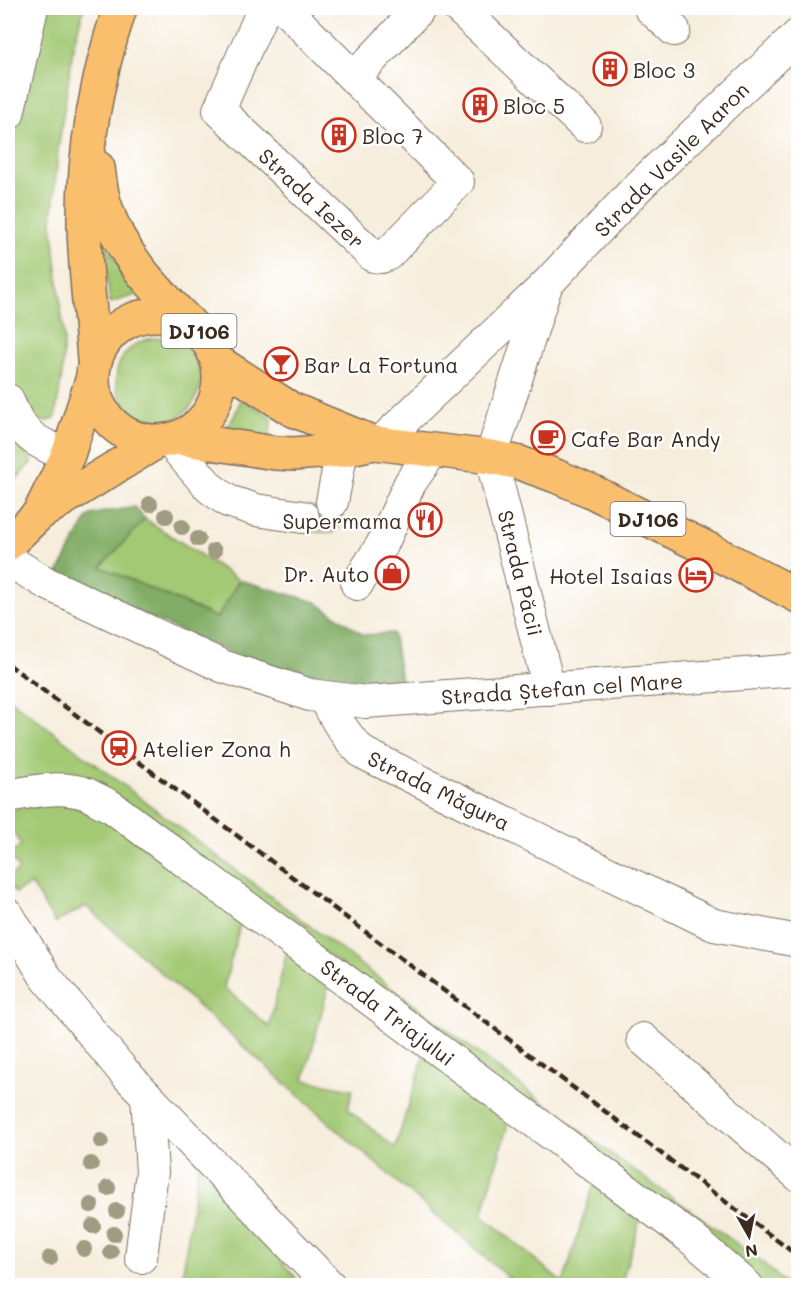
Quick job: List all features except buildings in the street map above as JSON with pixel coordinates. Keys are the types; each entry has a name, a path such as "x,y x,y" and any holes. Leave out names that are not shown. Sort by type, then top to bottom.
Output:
{"main road":[{"path":"93,370 84,228 85,192 91,134 103,68 120,8"},
{"path":"91,134 104,204 129,257 151,285 189,323"},
{"name":"DJ106","path":"152,314 171,316 189,323 202,334 212,346 218,362 220,381 216,399 207,415 194,429 168,440 24,528 68,455 103,342 116,328 133,318 152,314"},
{"name":"DJ106","path":"218,362 291,409 365,446"},
{"name":"DJ106","path":"93,370 96,400 105,417 120,431 138,439 168,440 294,454 365,446 433,450 520,463 574,483 798,596"}],"street":[{"path":"8,114 32,8"},
{"name":"Strada Iezer","path":"264,8 219,111 374,256 387,255 458,182 284,8"},
{"path":"355,77 420,8"},
{"path":"459,8 585,126"},
{"path":"650,8 674,30"},
{"name":"Strada Vasile Aaron","path":"365,446 546,285 637,188 798,35"},
{"name":"Strada Vasile Aaron","path":"491,457 546,285"},
{"path":"8,400 13,415 29,436 46,447 68,455"},
{"path":"168,440 210,488 228,501 256,510 303,517"},
{"path":"332,502 365,446"},
{"path":"357,584 382,545 410,483 433,450"},
{"name":"Strada Păcii","path":"491,457 549,689"},
{"path":"8,560 46,583 222,666 326,699"},
{"name":"Strada Ștefan cel Mare","path":"326,699 366,702 798,670"},
{"name":"Strada Măgura","path":"326,699 338,724 351,742 363,753 714,925 798,941"},
{"name":"Strada Triajului","path":"8,796 39,790 64,790 86,794 112,807 672,1224 747,1286"},
{"path":"8,915 45,976 124,1072 330,1286"},
{"path":"643,1039 798,1175"},
{"path":"141,1257 152,1172 147,1096"}],"green space":[{"path":"45,8 84,8 74,42 58,151 52,221 64,338 62,375 55,418 43,422 33,419 20,403 8,358 8,157"},
{"path":"102,240 139,294 110,303"},
{"path":"158,338 174,341 188,350 197,364 200,380 197,396 188,410 174,419 158,422 142,419 128,410 119,396 116,380 119,364 128,350 142,341"},
{"path":"241,399 272,417 269,438 223,433 235,415"},
{"path":"8,428 32,462 8,488"},
{"path":"135,507 145,519 101,567 217,618 239,580 316,602 364,635 393,633 402,686 330,689 271,670 56,577 91,515"},
{"path":"145,519 239,580 218,618 101,567"},
{"path":"8,698 614,1156 760,1260 787,1285 762,1285 744,1265 93,780 82,776 61,774 8,783"},
{"path":"63,803 104,816 241,921 224,987 269,1027 287,950 329,984 304,1080 353,1089 348,1109 395,1148 424,1056 509,1120 482,1215 563,1283 593,1186 640,1220 621,1285 517,1285 344,1136 86,906 55,923 31,884 15,893 8,883 8,878 19,869 9,854 21,845 8,822 8,809"},
{"path":"198,1165 296,1278 295,1285 181,1286"}],"tunnel":[{"path":"303,517 326,518 332,502"}],"railway":[{"path":"8,664 798,1256"}],"place":[{"name":"Bloc 3","path":"610,69"},
{"name":"Bloc 5","path":"480,105"},
{"name":"Bloc 7","path":"339,135"},
{"name":"Bar La Fortuna","path":"281,364"},
{"name":"Cafe Bar Andy","path":"548,438"},
{"name":"Supermama","path":"425,520"},
{"name":"Dr. Auto","path":"392,573"},
{"name":"Hotel Isaias","path":"696,575"},
{"name":"Atelier Zona h","path":"119,748"}]}
